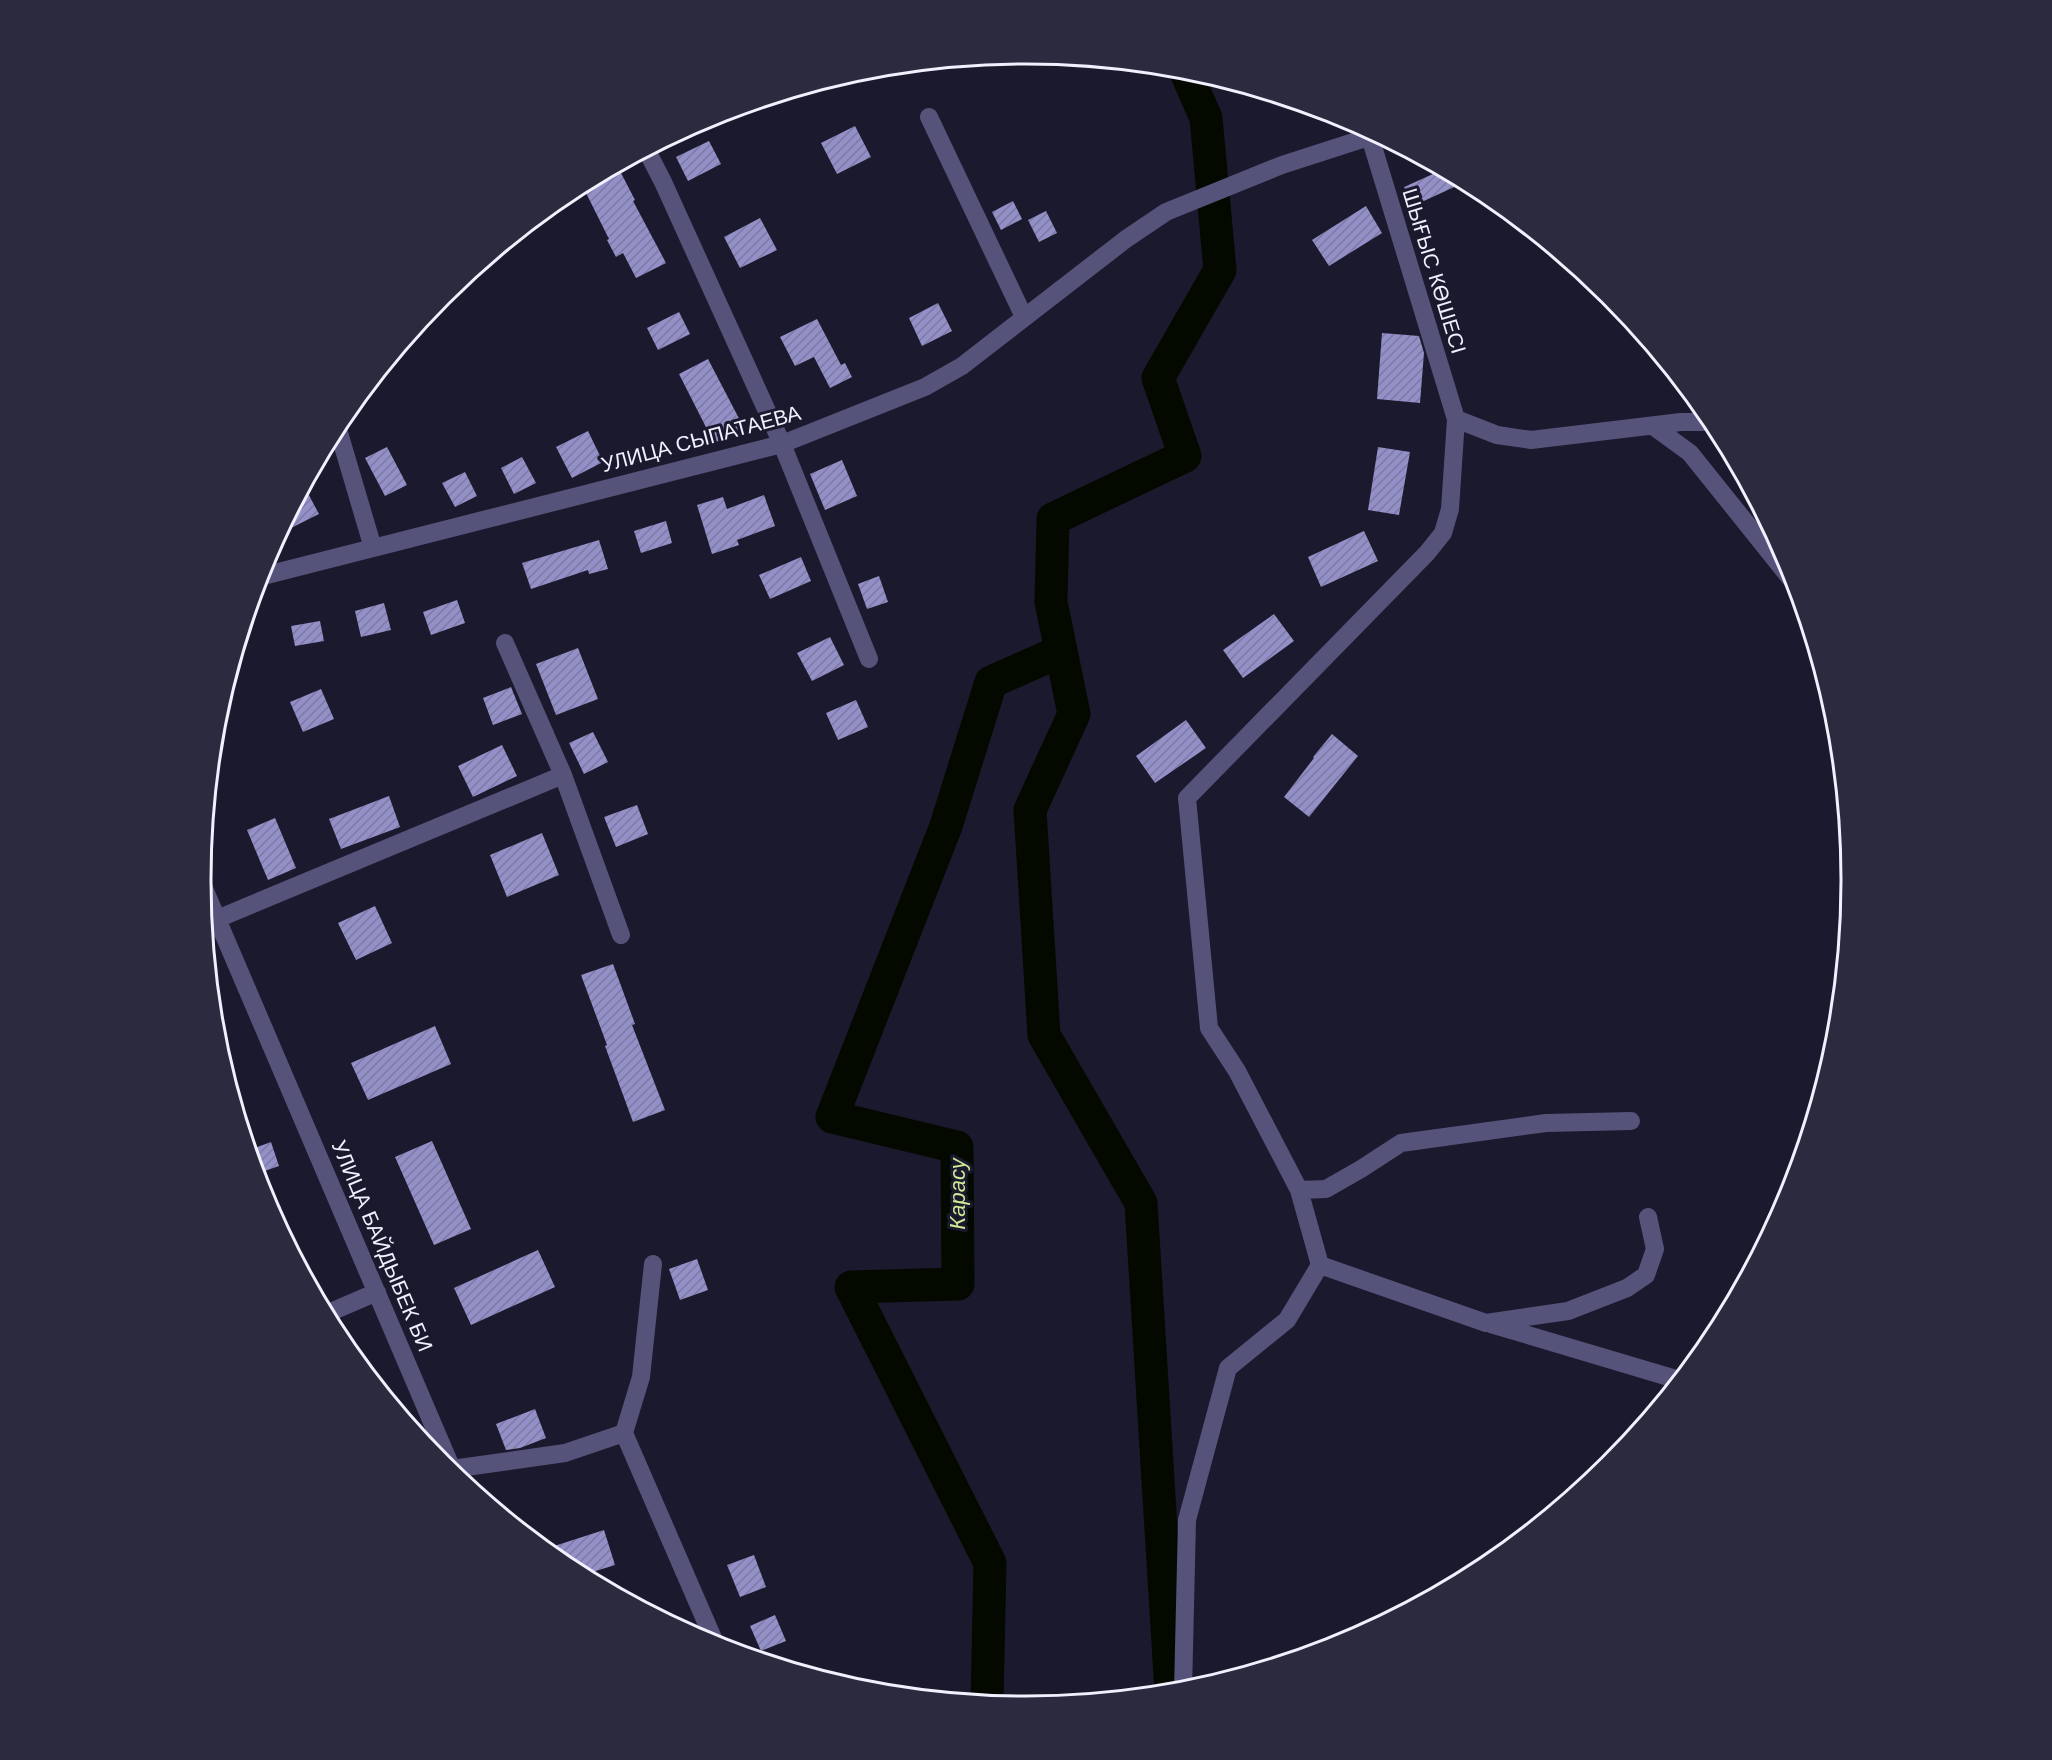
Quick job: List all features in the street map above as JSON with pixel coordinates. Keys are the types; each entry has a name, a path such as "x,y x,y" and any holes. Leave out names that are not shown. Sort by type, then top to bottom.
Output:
{"street":[{"path":"929,117 1024,317"},
{"name":"УЛИЦА СЫПАТАЕВА","path":"271,574 782,444 925,387 962,366 1126,239 1166,212 1282,165 1364,139"},
{"name":"ШЫҒЫС КӨШЕСІ","path":"1374,143 1456,419"},
{"path":"650,157 782,444 869,659"},
{"path":"1183,1680 1187,1520 1228,1368 1287,1320 1320,1265 1299,1190 1237,1071 1209,1028 1187,798 1443,533 1450,509 1456,419 1497,435 1531,440 1682,422 1700,422"},
{"path":"1653,426 1690,453 1775,559"},
{"path":"341,439 373,548"},
{"path":"505,643 563,775 621,935"},
{"path":"218,919 563,775"},
{"name":"УЛИЦА БАЙДЫБЕК БИ","path":"211,903 447,1455"},
{"path":"1299,1190 1326,1189 1401,1143 1546,1123 1631,1121"},
{"path":"1486,1323 1568,1311 1627,1288 1646,1275 1655,1249 1648,1216"},
{"path":"653,1264 641,1377 624,1433 710,1631"},
{"path":"1320,1265 1486,1323 1672,1378"},
{"path":"334,1311 377,1292"},
{"name":"УЛИЦА БАЙДЫБЕК БИ","path":"461,1468 565,1453 624,1433"}],"building":[{"path":"855,126 871,157 837,174 821,143"},
{"path":"709,141 721,164 688,181 676,157"},
{"path":"621,173 666,263 636,278 623,253 616,257 586,194"},
{"path":"1434,174 1455,187 1413,206 1404,187"},
{"path":"1013,201 1022,219 1001,230 992,212"},
{"path":"1366,206 1382,233 1329,266 1312,240"},
{"path":"1046,211 1057,233 1039,242 1028,220"},
{"path":"760,218 777,250 740,268 724,237"},
{"path":"938,303 952,331 922,346 909,318"},
{"path":"679,312 690,334 658,350 647,328"},
{"path":"817,319 841,365 845,363 852,377 830,388 814,357 795,366 780,337"},
{"path":"1382,333 1419,336 1424,353 1420,403 1377,399"},
{"path":"708,359 744,428 714,443 679,374"},
{"path":"588,431 603,462 572,478 556,447"},
{"path":"387,447 407,485 385,496 365,458"},
{"path":"1378,447 1410,452 1399,515 1368,510"},
{"path":"522,457 536,483 514,494 501,468"},
{"path":"842,460 857,496 825,510 810,474"},
{"path":"465,472 477,496 455,507 442,483"},
{"path":"308,494 319,514 291,528"},
{"path":"764,495 775,526 737,540 739,545 712,554 697,505 723,497 727,509"},
{"path":"666,521 672,543 641,553 634,531"},
{"path":"1364,531 1378,561 1321,587 1308,557"},
{"path":"599,540 608,569 589,574 588,570 531,589 522,563"},
{"path":"801,557 811,581 770,599 759,575"},
{"path":"879,576 888,602 867,609 858,584"},
{"path":"457,600 465,623 431,635 423,612"},
{"path":"384,603 391,630 361,637 355,611"},
{"path":"1274,614 1294,641 1243,678 1223,650"},
{"path":"320,621 324,641 295,646 291,626"},
{"path":"830,637 844,665 812,681 797,653"},
{"path":"578,648 598,699 556,715 536,664"},
{"path":"511,687 522,714 493,725 483,698"},
{"path":"321,689 334,719 303,732 290,702"},
{"path":"856,700 868,727 838,740 826,713"},
{"path":"1186,720 1206,748 1155,783 1136,756"},
{"path":"593,732 608,762 584,774 569,743"},
{"path":"1332,734 1358,756 1309,817 1284,797"},
{"path":"502,745 517,776 473,797 458,766"},
{"path":"389,796 400,827 341,849 329,819"},
{"path":"637,805 648,834 616,847 604,817"},
{"path":"275,818 296,868 268,880 247,830"},
{"path":"542,833 559,875 507,897 490,855"},
{"path":"375,906 392,943 356,960 338,923"},
{"path":"613,964 635,1024 632,1025 665,1110 633,1122 581,975"},
{"path":"435,1026 451,1064 368,1100 351,1063"},
{"path":"432,1141 471,1229 434,1245 395,1157"},
{"path":"271,1142 279,1166 265,1171 256,1147"},
{"path":"538,1250 555,1287 471,1325 454,1288"},
{"path":"697,1259 708,1290 680,1300 669,1269"},
{"path":"535,1409 546,1438 520,1448 506,1450 496,1424"},
{"path":"604,1530 615,1565 595,1571 556,1546"},
{"path":"754,1555 766,1587 740,1597 727,1565"},
{"path":"775,1615 786,1641 761,1651 750,1626"}],"waterway":[{"path":"1170,1682 1141,1203 1044,1035 1030,810 1074,714 1051,602 1053,519 1185,456 1158,378 1220,270 1206,118 1190,81"},
{"name":"Карасу","path":"987,1695 990,1563 851,1287 958,1284 957,1147 832,1117 946,826 991,682 1061,651"}]}
